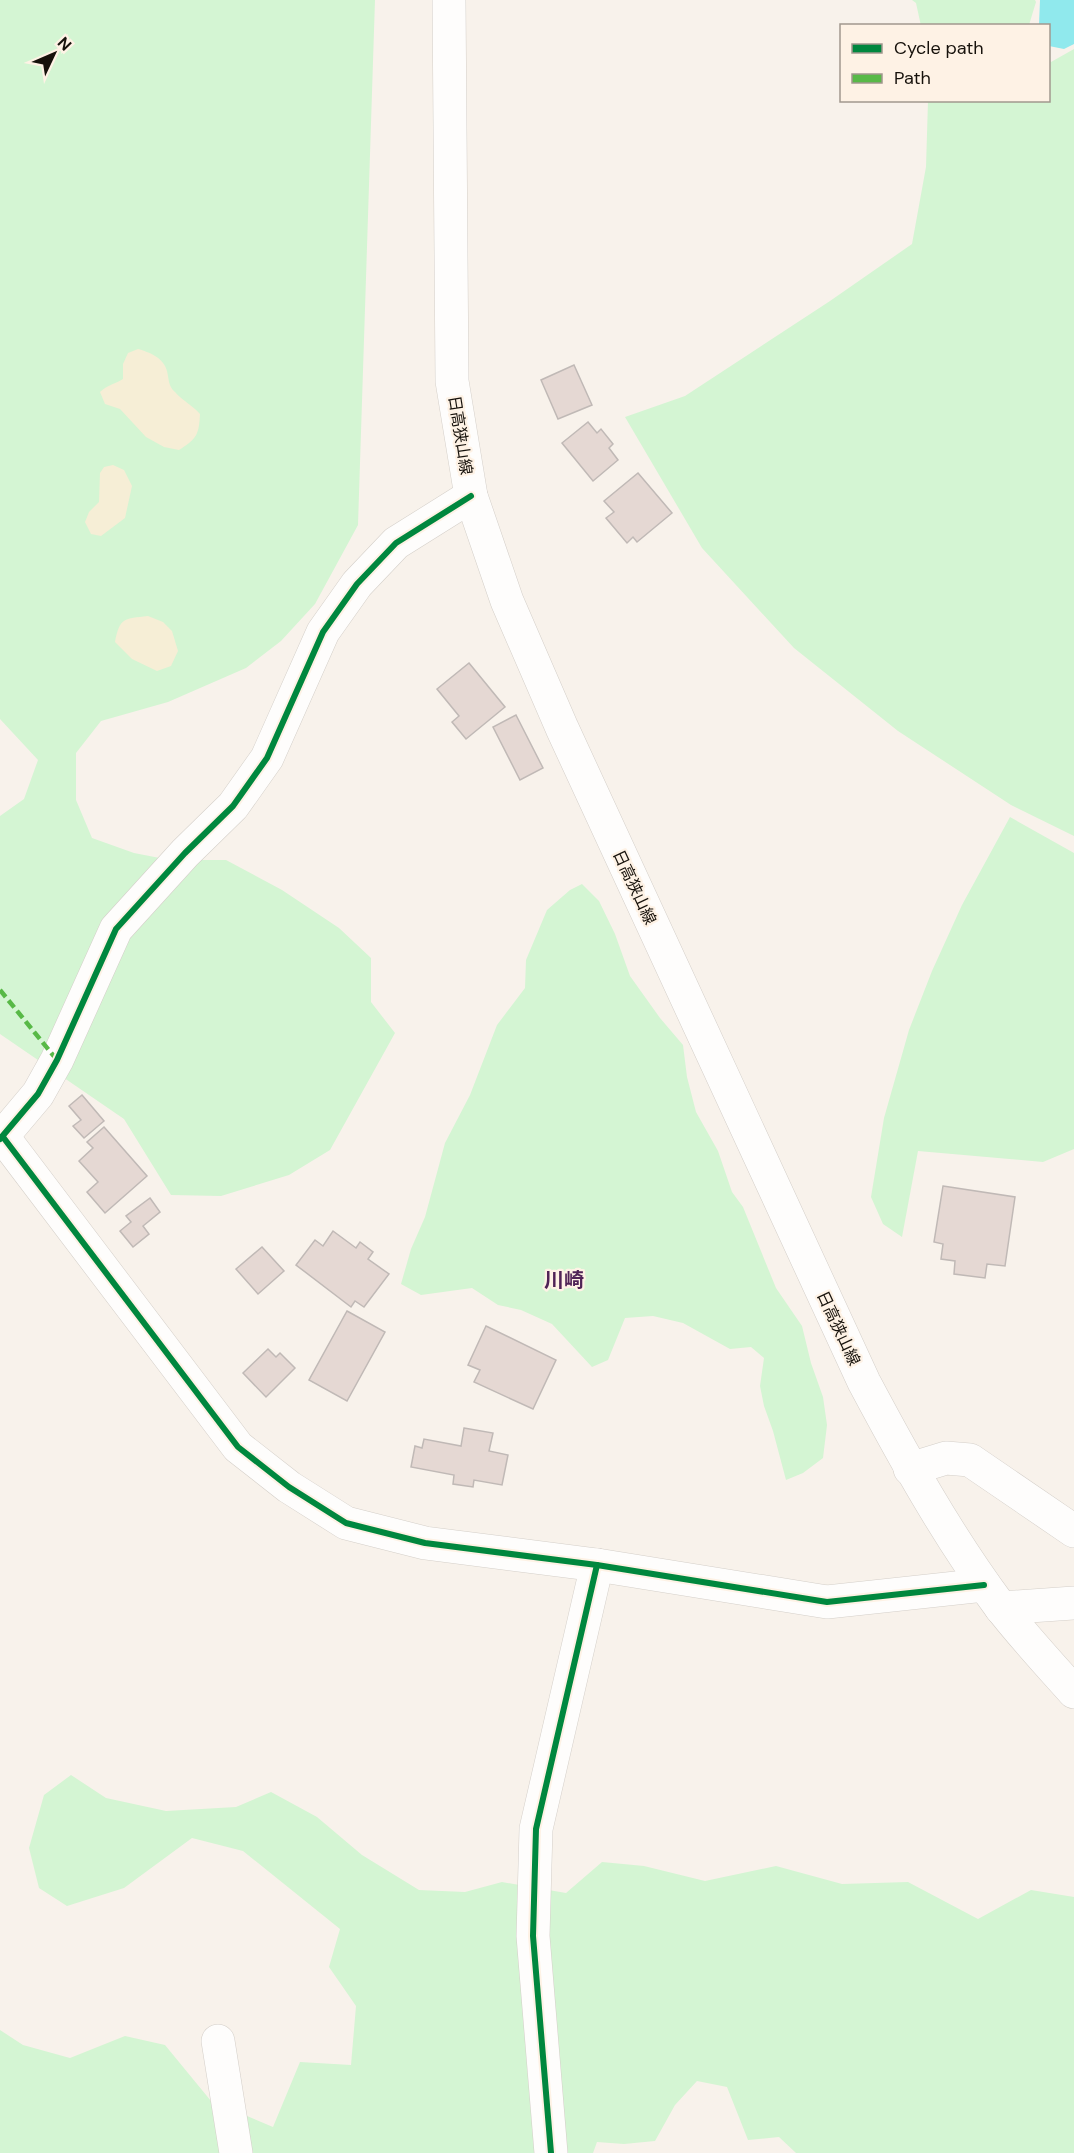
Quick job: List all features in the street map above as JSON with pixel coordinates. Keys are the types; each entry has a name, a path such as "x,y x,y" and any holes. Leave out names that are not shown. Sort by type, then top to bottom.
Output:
{"street":[{"name":"日高狭山線","path":"448,0 452,381 471,496 507,601 562,729 864,1382 910,1469 993,1596 1074,1692"},
{"path":"471,496 396,543 357,584 324,632 267,758 233,806 185,853 116,929 52,1069 38,1094 2,1138 238,1447 289,1487 346,1523 425,1544 597,1565 827,1602 993,1596 1074,1603"},
{"path":"910,1469 946,1458 970,1460 1074,1532"},
{"path":"551,2153 533,1936 536,1829 597,1565"},
{"path":"218,2041 236,2153"}],"green space":[{"path":"0,0 375,0 358,525 315,604 281,641 246,668 168,702 101,721 76,753 76,800 92,838 134,853 170,860 226,860 282,890 339,928 371,958 371,1002 395,1033 330,1150 289,1175 221,1196 171,1195 124,1119 0,1034 0,816 24,799 38,760 0,719"},
{"path":"912,0 1035,0 1036,2 1029,24 921,24 916,3"},
{"path":"1074,49 1074,836 1011,805 898,731 794,648 702,548 625,417 685,396 912,244 926,167 928,102 1050,102 1051,62"},
{"path":"1010,817 1074,853 1074,1149 1043,1162 918,1151 902,1237 883,1224 871,1197 884,1118 909,1030 932,971 962,905"},
{"path":"582,884 599,901 615,934 630,976 683,1045 687,1077 696,1112 718,1151 732,1192 743,1207 776,1288 802,1326 811,1363 823,1397 827,1425 823,1458 803,1473 786,1480 760,1386 764,1358 751,1347 730,1349 683,1323 653,1316 625,1318 608,1360 592,1367 552,1324 521,1310 498,1305 472,1288 421,1295 401,1284 411,1249 425,1217 445,1143 470,1095 497,1025 525,988 526,960 547,910 570,890"},
{"path":"71,1775 106,1798 166,1811 236,1807 271,1792 317,1817 362,1855 419,1890 465,1892 502,1882 566,1893 602,1862 644,1866 705,1881 776,1866 842,1884 908,1882 978,1919 1031,1890 1074,1897 1074,2153 796,2153 779,2137 748,2140 727,2087 697,2081 675,2105 655,2141 624,2144 597,2142 593,2153 0,2153 0,2030 23,2045 70,2058 125,2036 165,2045 211,2101 273,2127 300,2062 351,2065 356,2006 329,1967 340,1929 243,1851 192,1838 124,1888 67,1906 39,1888 29,1848 44,1795"}],"sand":[{"path":"138,349 163,362 173,390 200,414 196,435 190,443 179,450 164,447 146,437 120,409 105,404 100,392 123,379 123,364 128,353"},
{"path":"113,465 124,470 132,486 125,518 101,536 91,534 85,522 89,512 99,502 100,473 104,467"},
{"path":"148,616 163,622 172,631 178,651 171,666 157,671 132,659 115,642 119,628 124,621"}],"water":[{"path":"1040,0 1074,0 1074,44 1064,49 1050,46 1050,24 1039,24"}],"building":[{"path":"574,365 592,405 558,419 541,380"},
{"path":"588,422 597,433 601,429 613,444 609,448 618,460 593,481 562,443"},
{"path":"638,473 672,513 637,542 633,537 627,543 606,518 614,512 604,501"},
{"path":"469,663 505,707 466,739 452,722 459,716 437,689"},
{"path":"516,715 543,768 520,780 493,727"},
{"path":"82,1095 104,1121 84,1138 73,1126 81,1120 69,1106"},
{"path":"104,1127 147,1176 105,1213 87,1192 98,1182 79,1161 93,1148 87,1142"},
{"path":"943,1186 1015,1197 1005,1266 987,1264 985,1278 954,1274 955,1261 941,1259 943,1244 934,1242"},
{"path":"150,1198 160,1212 143,1226 149,1234 133,1247 120,1231 131,1222 126,1216"},
{"path":"333,1231 356,1248 360,1242 373,1252 368,1259 389,1274 364,1307 355,1301 351,1307 296,1265 315,1240 323,1246"},
{"path":"262,1247 284,1271 258,1294 236,1269"},
{"path":"347,1311 385,1332 347,1401 309,1380"},
{"path":"486,1326 556,1360 533,1409 474,1382 480,1370 468,1365"},
{"path":"268,1349 276,1357 280,1353 295,1368 266,1397 243,1373"},
{"path":"464,1428 493,1433 489,1451 508,1455 502,1485 474,1480 473,1487 453,1484 454,1475 411,1467 415,1446 422,1448 424,1439 461,1446"}],"marked path":[{"path":"0,990 57,1060"}],"cycle path":[{"path":"0,1139 38,1094 57,1060 116,929 185,853 233,806 267,758 323,632 357,584 396,543 471,496"},
{"path":"3,1137 238,1447 289,1487 346,1523 425,1543 597,1565 827,1602 984,1585"},
{"path":"551,2153 533,1936 536,1829 597,1565"}],"district":[{"name":"川崎","path":"564,1280"}]}
